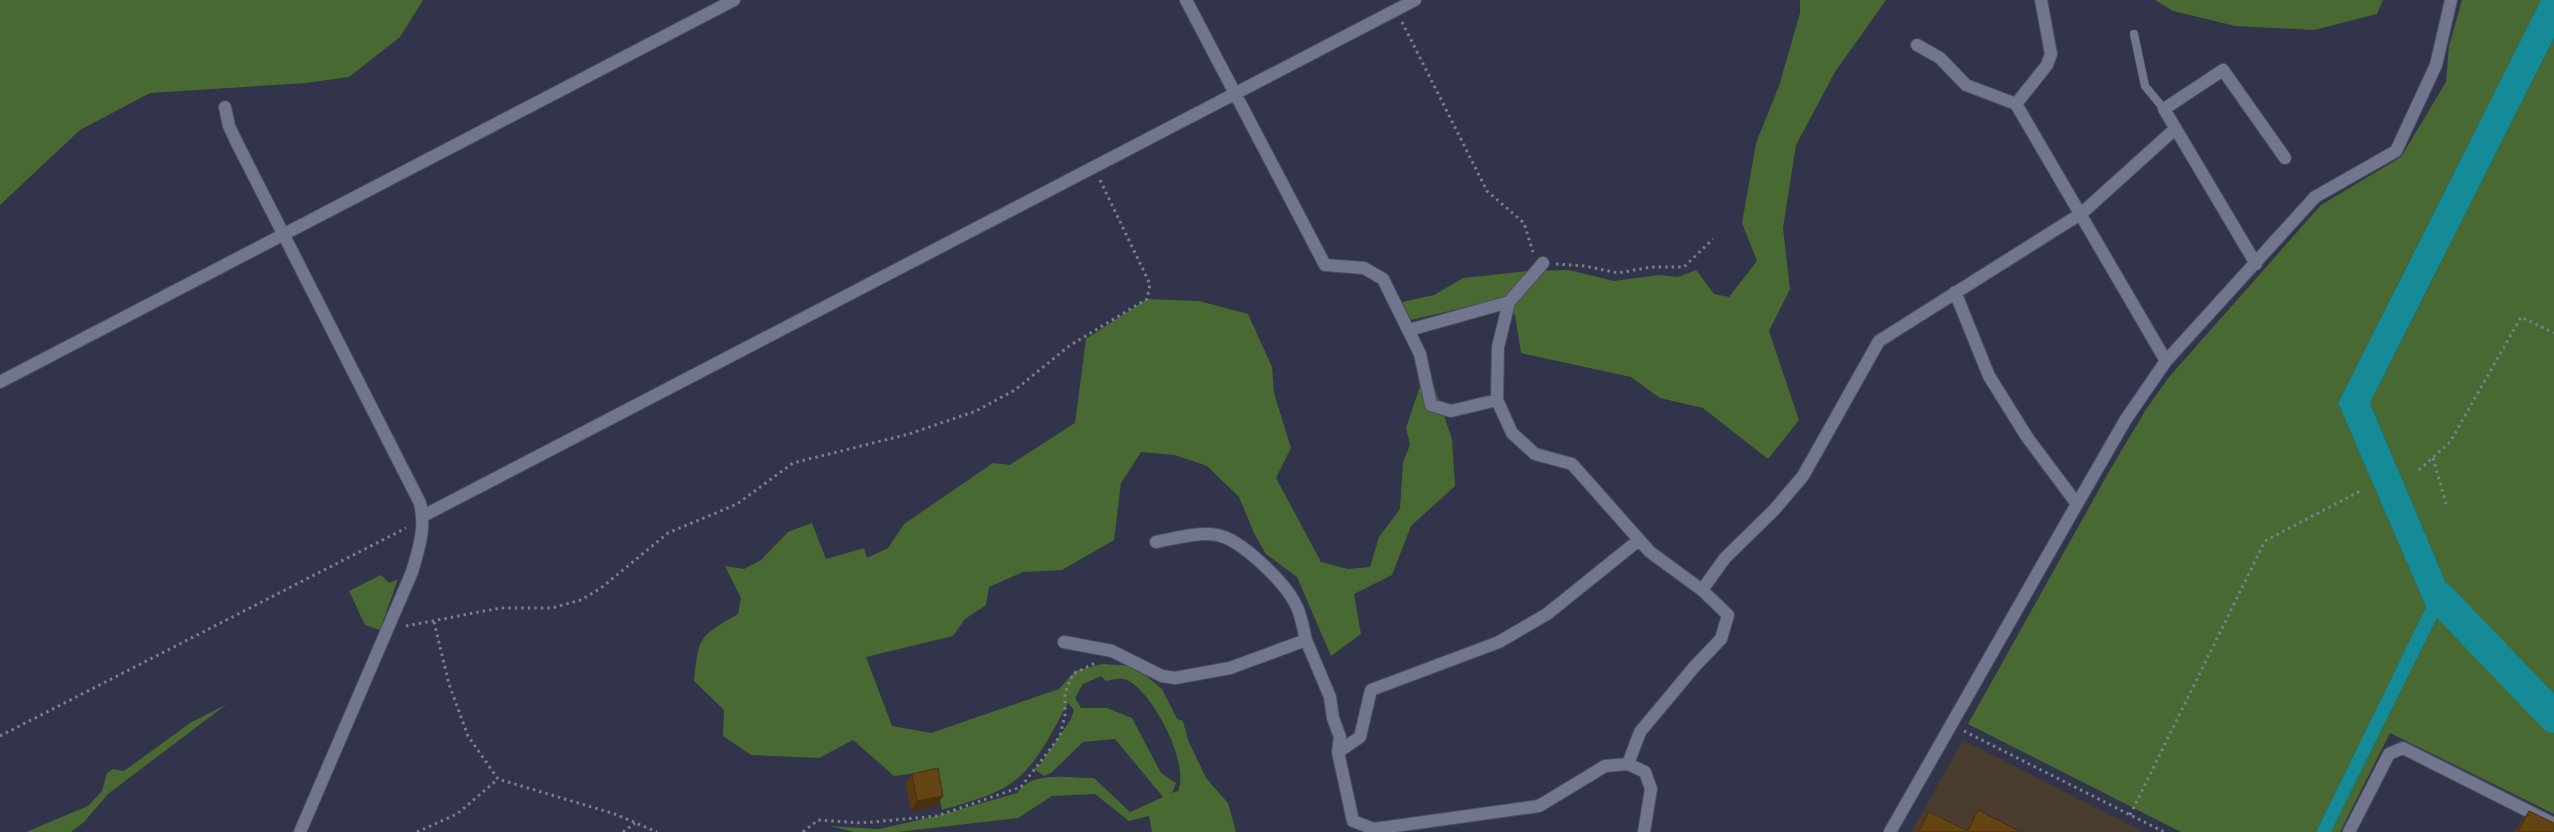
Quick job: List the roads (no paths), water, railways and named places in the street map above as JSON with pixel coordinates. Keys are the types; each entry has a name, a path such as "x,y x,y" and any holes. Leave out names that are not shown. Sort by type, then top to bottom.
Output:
{"street":[{"path":"0,382 734,0"},
{"path":"1186,0 1325,265 1364,268 1383,279 1420,354 1431,405 1451,411 1497,400"},
{"path":"423,520 1416,0"},
{"path":"2016,104 2047,64 2051,54 2041,0"},
{"path":"1890,832 2126,419 2166,361 2256,264 2315,196 2396,151 2436,65 2451,0"},
{"path":"1917,45 1940,58 1966,85 2016,104 2082,213 2166,361"},
{"path":"2256,264 2164,109 2223,70 2285,158"},
{"path":"225,107 229,126 236,143 420,503 423,520 422,539 412,572 300,832"},
{"path":"1702,590 1725,558 1774,510 1803,476 1879,341 2082,213 2175,129"},
{"path":"1543,263 1509,302 1498,347 1497,400 1512,433 1535,454 1572,464 1650,552 1702,590 1728,615 1721,639 1695,666 1640,732 1628,764"},
{"path":"1955,292 1988,376 2026,438 2078,504"},
{"path":"1408,330 1509,302"},
{"path":"1156,542 1182,537 1218,535 1238,546 1269,569 1296,603 1306,640 1330,697 1333,718 1340,737 1338,752 1354,821 1374,829 1539,806 1605,766 1628,764 1645,772 1651,789 1644,832"},
{"path":"1338,752 1360,737 1371,690 1499,642 1547,614 1640,540"},
{"path":"1064,642 1122,655 1162,676 1175,678 1230,668 1306,640"},
{"path":"2349,832 2389,754 2402,748 2554,824"}],"lane":[{"path":"2134,34 2145,86 2164,109"}],"waterway":[{"path":"2440,598 2554,717"}]}
